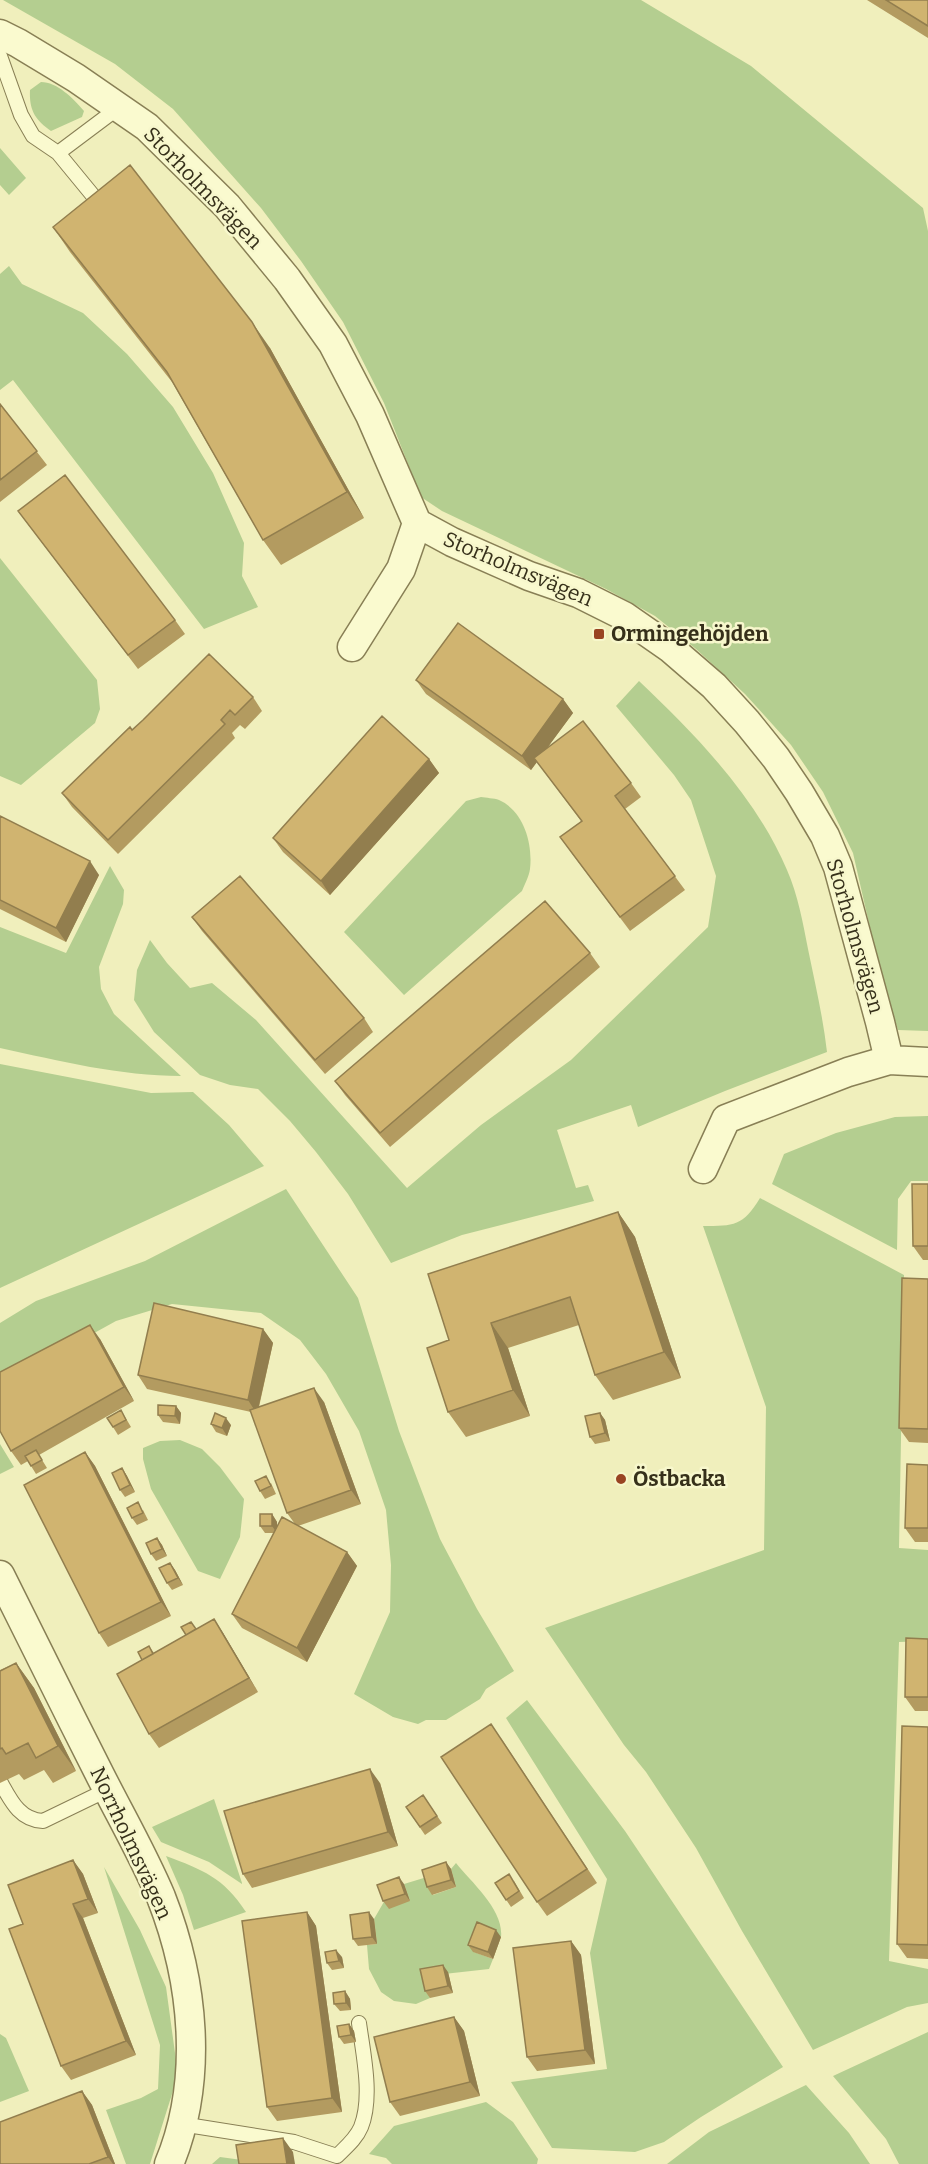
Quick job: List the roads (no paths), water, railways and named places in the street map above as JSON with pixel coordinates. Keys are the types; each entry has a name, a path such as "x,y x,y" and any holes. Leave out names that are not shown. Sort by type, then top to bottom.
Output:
{"street":[{"name":"Storholmsvägen","path":"0,34 76,78 147,127 210,189 287,279 333,344 370,415 417,523 452,542 529,576 578,593 624,616 670,648 705,678 747,723 776,758 825,836 838,867 889,1060"},
{"name":"Storholmsvägen","path":"352,647 401,569 417,523"},
{"path":"703,1169 726,1119 848,1072 889,1060 928,1062"},
{"name":"Norrholmsvägen","path":"0,1575 161,1897 178,1950 188,2005 191,2052 186,2103 169,2164"}],"lane":[{"path":"0,56 21,116 33,136 58,153 112,219"},
{"path":"58,153 118,108"},
{"path":"2,1783 14,1806 34,1820 43,1821 108,1790"},
{"path":"181,2124 294,2142 337,2160 361,2127 365,2109 366,2078 359,2022"}],"place":[{"name":"Ormingehöjden","path":"599,634"},
{"name":"Östbacka","path":"621,1479"}]}
